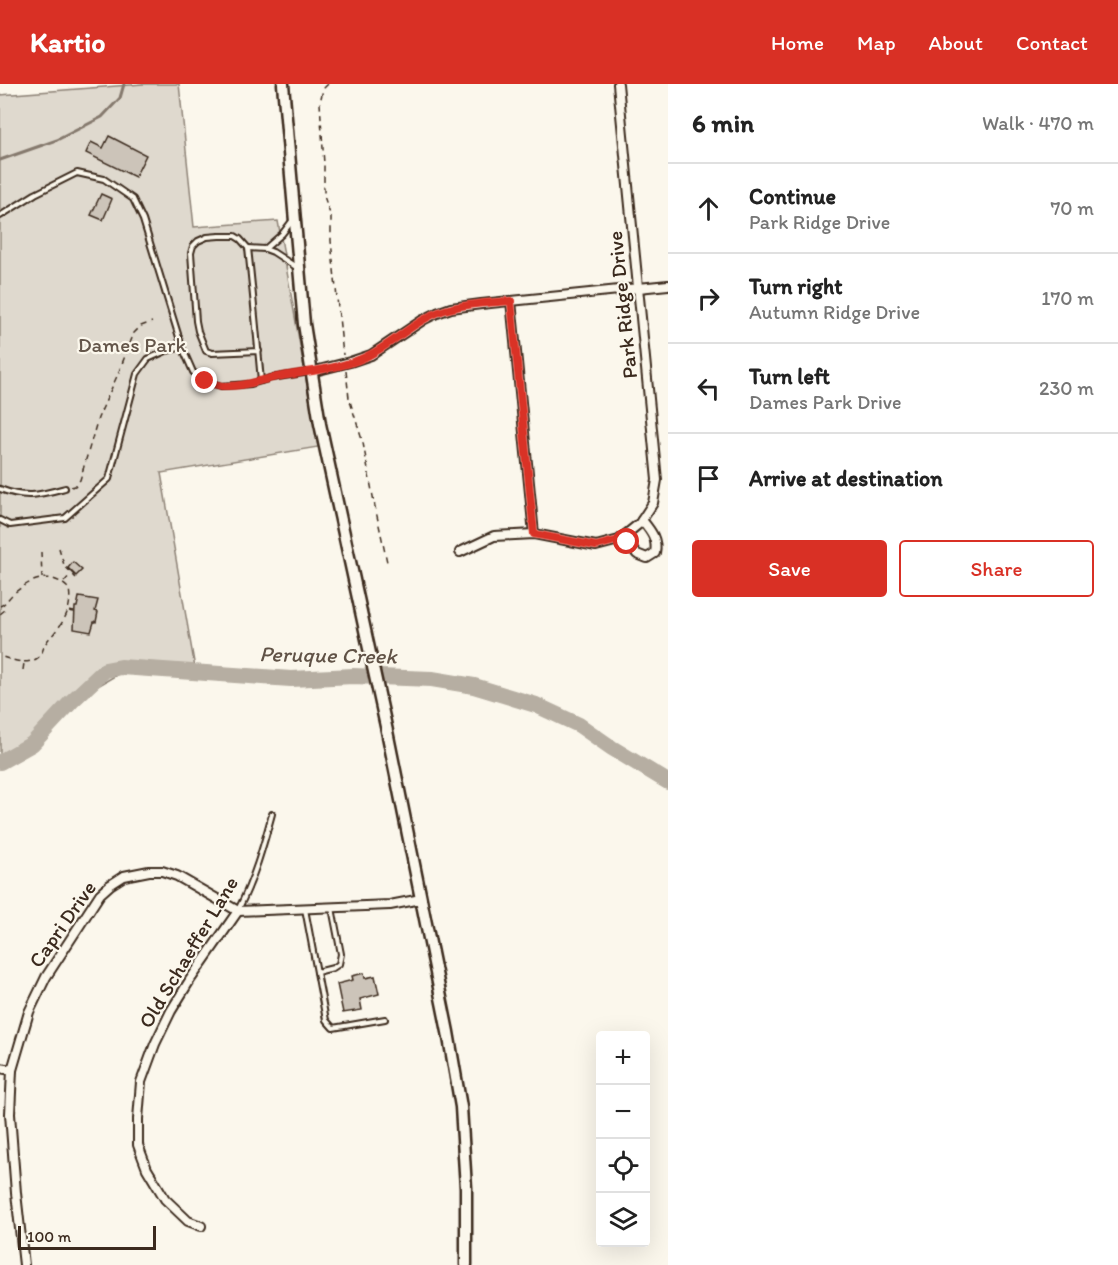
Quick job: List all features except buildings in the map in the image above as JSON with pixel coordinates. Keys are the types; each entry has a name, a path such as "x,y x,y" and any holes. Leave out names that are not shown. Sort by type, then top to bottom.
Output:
{"main road":[{"path":"283,84 298,269 320,424 387,731 461,1107 466,1188 466,1265"}],"street":[{"name":"Park Ridge Drive","path":"460,552 494,536 534,534 596,546 623,537 642,520 653,502 657,480 618,84"},
{"path":"311,372 371,355 423,320 451,308 481,303 668,285"},
{"path":"511,301 534,534"},
{"path":"623,537 637,554 647,558 651,557 655,553 656,542 642,520"},
{"name":"Capri Drive","path":"24,1265 10,1114 12,1070 29,1012 46,976 100,894 124,876 162,871 177,876 238,911"},
{"path":"238,911 390,905 421,899"},
{"name":"Old Schaeffer Lane","path":"201,1226 188,1221 165,1199 147,1169 138,1145 141,1082 155,1044 171,1011 238,911"},
{"path":"0,1068 12,1070"}],"lane":[{"path":"0,216 77,172 104,179 133,199 143,220 182,347 193,372 205,381 221,386 251,384 271,378 311,372"},
{"path":"265,249 282,234 294,218"},
{"path":"259,351 212,353 206,351 196,321 191,253 198,241 207,237 235,236 248,248 259,351 261,381"},
{"path":"248,248 273,252 298,269"},
{"path":"0,520 10,525 65,518 109,479 137,374 148,359 165,351 182,347"},
{"path":"0,489 28,496 65,488"},
{"name":"Old Schaeffer Lane","path":"238,911 255,871 272,814"},
{"path":"304,908 326,1020 333,1028 385,1019"},
{"path":"317,972 339,964 341,954 332,908"}],"path":[{"path":"328,84 323,89 320,103 324,196 331,217 342,349 349,398 363,443 387,562"},
{"path":"65,488 75,486 80,480 98,418 134,333 141,326 152,322"},
{"path":"59,548 64,565 76,578"},
{"path":"41,552 42,578"},
{"path":"63,583 71,573"},
{"path":"0,606 28,584 42,578 52,578 69,589 70,597 66,617 46,643 42,654 24,662 0,656"},
{"path":"0,614 5,610 4,605"},
{"path":"68,611 74,612"},
{"path":"23,670 24,662"}],"green space":[{"name":"Dames Park","path":"143,84 179,84 194,227 278,221 318,447 161,473 195,668 125,670 62,707 17,754 0,754 0,95"}],"waterway":[{"path":"0,160 57,140 102,117 120,98 124,84"},
{"name":"Peruque Creek","path":"0,762 32,744 105,670 121,667 291,679 353,676 432,679 474,686 536,705 579,725 668,782"}],"route":[{"path":"205,381 221,386 251,384 350,363 371,355 437,313 481,303 511,301 534,534 596,546 623,537 627,542"}]}
